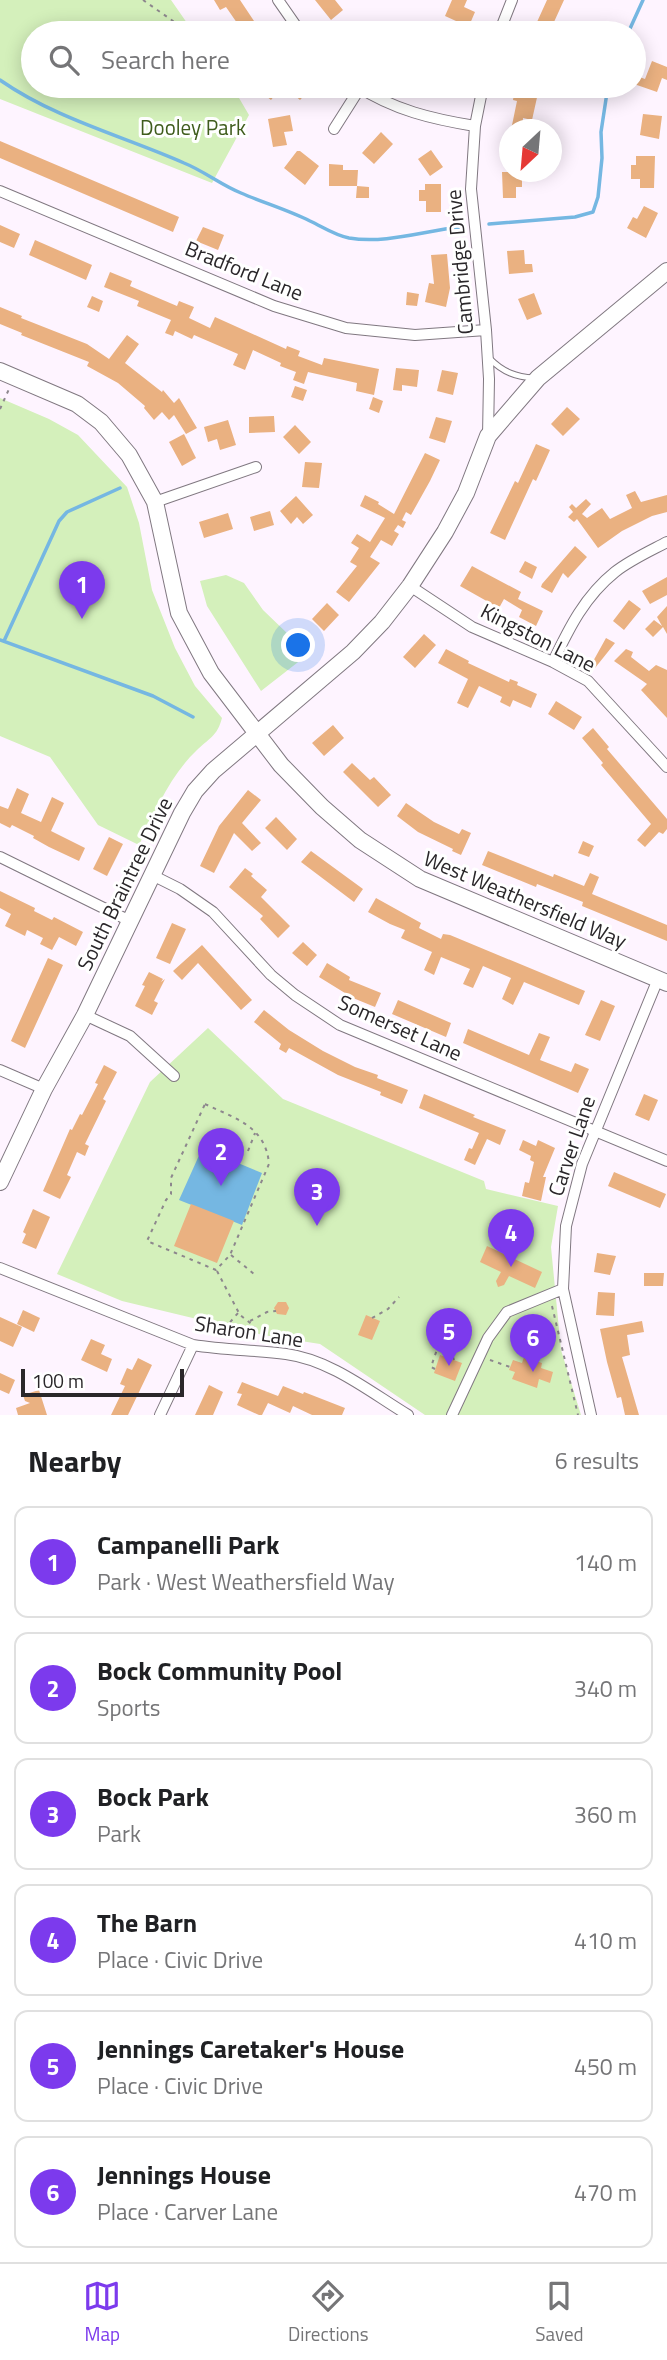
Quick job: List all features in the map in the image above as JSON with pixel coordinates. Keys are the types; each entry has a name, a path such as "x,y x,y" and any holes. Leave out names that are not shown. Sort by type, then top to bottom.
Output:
{"street":[{"path":"278,0 293,21"},
{"path":"504,21 512,0"},
{"path":"334,129 352,98"},
{"path":"378,98 419,116 475,125"},
{"name":"Cambridge Drive","path":"481,98 475,125 471,189 486,330 488,436"},
{"name":"Bradford Lane","path":"0,191 274,306 346,328 415,335 486,330"},
{"name":"South Braintree Drive","path":"0,1182 44,1090 85,1015 177,821 195,791 213,771 353,653 382,622 410,586 445,532 466,493 488,436 538,378 667,271"},
{"name":"West Weathersfield Way","path":"0,370 77,404 101,422 129,455 155,502 179,613 211,673 281,765 322,807 360,840 389,860 444,890 663,981"},
{"path":"155,502 256,467"},
{"path":"553,662 571,622 598,587 616,571 667,542"},
{"name":"Kingston Lane","path":"410,586 472,627 553,662 588,681 667,766"},
{"path":"0,857 130,921"},
{"name":"Somerset Lane","path":"152,875 180,889 213,912 271,975 295,995 340,1024 667,1161"},
{"name":"Carver Lane","path":"590,1415 563,1289 566,1226 582,1164 663,981"},
{"path":"85,1015 130,1036 174,1076"},
{"path":"0,1070 44,1090"},
{"name":"Sharon Lane","path":"0,1268 193,1345 288,1354 336,1370 408,1415"},
{"path":"452,1415 488,1338 507,1312 563,1289"},
{"path":"160,1415 193,1345"}],"lane":[{"path":"487,356 508,373 519,377 538,378"}],"path":[{"path":"143,0 173,21"},
{"path":"0,409 11,385"},
{"path":"216,1270 230,1255 269,1164 268,1151 252,1127 205,1104 171,1178 171,1194 147,1241 216,1270 239,1313 254,1326 256,1336"},
{"path":"248,1151 255,1132"},
{"path":"230,1255 254,1274"},
{"path":"372,1318 388,1310 399,1297"},
{"path":"551,1304 579,1415"},
{"path":"249,1322 267,1312 276,1311"},
{"path":"219,1335 239,1313"},
{"path":"435,1369 431,1367 448,1317"},
{"path":"438,1348 452,1354 454,1360"},
{"path":"442,1356 444,1351"},
{"path":"486,1359 510,1367"}],"green space":[{"name":"Dooley Park","path":"0,0 171,0 186,21 21,21 21,98 239,98 249,115 212,183 0,99"},
{"path":"0,398 78,435 127,487 139,523 152,590 175,648 195,686 222,718 215,733 186,761 170,783 139,845 98,825 50,757 0,736"},
{"path":"226,575 244,583 263,610 289,635 302,640 311,652 261,691 207,606 200,581"},
{"path":"208,1028 283,1099 484,1181 486,1189 558,1206 551,1247 561,1350 581,1415 425,1415 320,1344 263,1335 122,1301 57,1274 150,1082"}],"water":[{"path":"210,1131 231,1140 226,1158 262,1173 242,1225 179,1200"}],"building":[{"path":"214,0 240,0 254,21 236,21 226,7 220,10"},
{"path":"315,0 335,0 343,10 331,20"},
{"path":"452,0 467,0 464,7 475,12 471,21 456,21 445,16"},
{"path":"547,0 564,0 554,21 537,21"},
{"path":"652,61 667,67 667,80 662,78 657,92 646,88 646,76"},
{"path":"513,98 537,98 532,119 513,119 517,101"},
{"path":"643,114 662,116 659,139 640,135"},
{"path":"290,115 293,131 284,132 287,145 273,147 268,119"},
{"path":"381,132 393,144 374,164 362,153"},
{"path":"0,141 179,217 173,232 0,158"},
{"path":"431,150 443,167 430,176 418,159"},
{"path":"297,151 319,166 305,185 284,168"},
{"path":"636,156 655,156 654,188 640,188 640,179 631,179 631,165 636,165"},
{"path":"329,164 343,165 343,170 358,170 357,186 329,186"},
{"path":"502,182 522,182 522,187 516,187 516,198 503,198"},
{"path":"425,184 441,184 441,212 426,212 426,201 419,201 419,190 425,190"},
{"path":"357,186 369,187 369,198 356,198"},
{"path":"644,206 658,213 646,238 627,228 633,217 637,219"},
{"path":"0,225 20,234 14,248 0,242"},
{"path":"203,227 224,235 218,250 196,241"},
{"path":"35,240 92,265 86,280 29,255"},
{"path":"524,250 525,264 532,264 533,272 509,274 507,251"},
{"path":"447,254 450,288 446,307 425,302 429,283 434,284 431,255"},
{"path":"110,272 132,281 130,286 177,306 179,301 194,307 189,318 210,328 215,317 286,349 287,346 300,351 298,356 322,365 324,358 379,369 374,395 356,391 357,383 308,372 304,384 293,380 296,372 253,350 245,370 233,365 238,354 194,335 192,339 175,331 173,336 165,333 171,320 137,306 139,301 104,287"},
{"path":"407,292 419,294 417,306 406,305"},
{"path":"534,293 542,314 527,320 518,299"},
{"path":"92,296 103,301 99,312 87,307"},
{"path":"0,307 87,344 109,359 127,335 139,344 125,363 162,392 163,390 174,403 179,398 197,428 186,434 174,415 169,420 162,412 154,420 145,406 118,383 87,366 89,362 0,324"},
{"path":"396,368 419,370 417,387 402,385 402,391 393,390"},
{"path":"442,370 458,373 453,395 437,391"},
{"path":"295,386 307,390 303,401 291,397"},
{"path":"373,397 383,401 379,413 369,409"},
{"path":"567,407 580,419 563,436 551,424"},
{"path":"274,416 275,432 249,433 249,417"},
{"path":"436,417 452,421 445,443 429,438"},
{"path":"228,420 236,445 220,450 217,439 208,442 204,427"},
{"path":"295,425 311,442 299,454 283,437"},
{"path":"184,434 196,458 182,466 169,442"},
{"path":"536,444 550,450 536,481 533,479 505,540 490,533"},
{"path":"425,453 440,460 430,481 411,515 406,512 402,520 406,522 403,528 398,525 394,531 399,534 392,546 381,540 370,557 380,563 349,602 336,592 357,566 350,562 359,548 351,543 357,534 370,542 385,518 360,506 365,495 394,514"},
{"path":"305,462 322,463 319,488 302,487"},
{"path":"635,491 641,502 667,495 667,512 652,516 622,531 598,548 577,519 574,522 568,517 573,512 569,507 572,504 576,508 586,499 591,504 582,514 587,518 602,508 610,519 632,508 626,495"},
{"path":"296,496 313,515 303,524 297,517 291,524 280,511"},
{"path":"270,511 274,525 254,531 250,517"},
{"path":"228,513 233,529 204,538 199,522"},
{"path":"575,546 587,557 568,578 563,573 552,593 541,587 542,584"},
{"path":"525,561 537,567 532,579 519,572"},
{"path":"472,566 521,592 518,599 543,611 536,626 519,617 522,610 504,599 499,608 460,586"},
{"path":"667,577 667,595 650,604 642,591"},
{"path":"629,600 641,609 624,630 613,621"},
{"path":"327,603 339,615 324,631 312,619"},
{"path":"667,606 667,634 663,627 653,637 645,629 654,620 662,626 657,617"},
{"path":"424,634 436,645 415,668 403,657"},
{"path":"606,638 615,643 595,668 591,665"},
{"path":"446,649 469,661 468,663 509,682 510,679 518,682 517,685 537,694 531,708 513,700 510,707 500,702 502,697 479,686 468,708 457,703 468,679 438,663"},
{"path":"626,649 633,652 631,657 649,671 656,665 667,670 667,718 641,690 647,684 614,661"},
{"path":"556,701 582,717 574,730 548,714"},
{"path":"333,725 344,738 324,756 312,743"},
{"path":"593,728 609,747 607,749 667,819 667,829 663,834 659,832 645,847 637,840 651,824 582,738"},
{"path":"352,763 370,780 374,777 391,795 378,807 343,772"},
{"path":"17,788 29,794 21,813 41,822 52,797 64,803 51,831 85,848 79,861 12,825 10,828 0,823 0,806 8,809"},
{"path":"248,790 261,800 242,823 261,843 252,851 234,833 214,873 200,866 219,826"},
{"path":"406,803 434,822 459,834 462,829 471,833 461,855 418,832 397,816"},
{"path":"276,817 297,839 287,850 265,828"},
{"path":"109,837 123,844 107,876 93,869"},
{"path":"583,841 594,846 589,857 578,853"},
{"path":"311,851 363,889 354,902 301,862"},
{"path":"488,851 553,877 554,874 584,886 590,873 599,877 592,894 667,925 667,941 582,906 583,902 482,865"},
{"path":"245,868 267,890 261,897 290,926 278,938 260,919 263,916 229,887"},
{"path":"0,891 35,908 34,911 52,920 54,917 83,932 76,946 59,937 52,950 40,944 43,938 27,930 25,936 5,926 11,914 0,908"},
{"path":"376,898 421,923 419,928 441,939 443,934 450,935 585,991 579,1005 524,982 513,1005 502,999 511,978 483,966 473,988 463,984 470,969 441,957 434,975 424,970 432,952 401,938 405,930 368,912"},
{"path":"172,923 186,929 170,964 156,958"},
{"path":"303,942 317,955 307,966 292,953"},
{"path":"202,945 252,1000 241,1010 198,963 182,980 173,971"},
{"path":"48,958 63,965 25,1048 11,1041"},
{"path":"327,963 350,977 349,980 381,993 375,1007 353,998 319,977"},
{"path":"149,972 163,979 161,982 165,979 154,1001 158,1003 152,1015 135,1006"},
{"path":"398,1000 451,1023 446,1037 392,1014"},
{"path":"601,1000 615,1006 600,1041 585,1035"},
{"path":"264,1010 289,1030 323,1051 408,1090 402,1104 380,1095 381,1092 338,1075 289,1048 286,1053 279,1049 281,1044 254,1022"},
{"path":"468,1029 529,1055 539,1033 550,1037 540,1060 571,1072 575,1063 589,1069 578,1093 463,1043"},
{"path":"104,1065 117,1072 85,1144 89,1146 85,1156 77,1152 67,1175 71,1177 60,1199 43,1191 70,1129 72,1130 80,1114 82,1115 98,1084 95,1083"},
{"path":"424,1094 506,1130 500,1145 487,1139 475,1165 464,1160 479,1133 419,1108"},
{"path":"644,1094 658,1100 649,1121 635,1115"},
{"path":"523,1140 536,1146 538,1140 555,1148 543,1177 546,1177 541,1201 522,1196 525,1182 529,1183 534,1162 530,1160 531,1156 519,1150"},
{"path":"614,1172 666,1194 660,1208 608,1186"},
{"path":"191,1204 234,1221 217,1263 174,1246"},
{"path":"33,1209 50,1217 36,1249 22,1243 26,1234 23,1232"},
{"path":"487,1246 542,1272 535,1288 509,1276 504,1285 498,1287 496,1281 501,1272 480,1262"},
{"path":"597,1253 616,1256 610,1275 594,1272"},
{"path":"644,1273 664,1273 663,1286 644,1286"},
{"path":"598,1292 615,1293 614,1316 596,1315"},
{"path":"278,1302 286,1302 289,1308 286,1315 277,1314 274,1308"},
{"path":"23,1310 40,1318 34,1332 17,1324"},
{"path":"366,1315 380,1321 372,1340 358,1335"},
{"path":"0,1317 22,1327 13,1347 0,1341"},
{"path":"642,1321 644,1332 627,1335 630,1355 622,1357 639,1415 625,1415 621,1397 617,1398 600,1329"},
{"path":"91,1339 105,1345 101,1354 112,1359 107,1372 81,1360"},
{"path":"440,1355 462,1363 455,1381 434,1373"},
{"path":"524,1357 542,1363 541,1368 553,1372 550,1383 539,1379 537,1388 512,1379 515,1372 509,1370 513,1360 522,1363"},
{"path":"138,1358 152,1365 128,1415 111,1415 125,1386 120,1384 127,1368 132,1370"},
{"path":"0,1373 15,1380 9,1394 0,1390"},
{"path":"242,1382 278,1396 283,1386 345,1408 342,1415 312,1415 293,1406 290,1413 268,1403 262,1415 259,1415 237,1405 242,1394 237,1393"},
{"path":"209,1385 223,1392 213,1415 195,1415"},
{"path":"39,1390 47,1415 18,1415 16,1408 30,1403 25,1401 23,1395"}],"waterway":[{"path":"633,21 643,0"},
{"path":"0,80 21,94"},
{"path":"29,98 184,163 234,190 344,237 377,239 460,227"},
{"path":"489,224 575,217 593,212 598,197 602,158 601,132 606,98"},
{"path":"4,641 59,521 67,512 120,488"},
{"path":"0,640 153,696 193,717"}],"place":[{"name":"Campanelli Park","path":"82,619"},
{"name":"Bock Community Pool","path":"221,1186"},
{"name":"Bock Park","path":"317,1226"},
{"name":"The Barn","path":"511,1267"},
{"name":"Jennings Caretaker's House","path":"449,1366"},
{"name":"Jennings House","path":"533,1372"}]}
